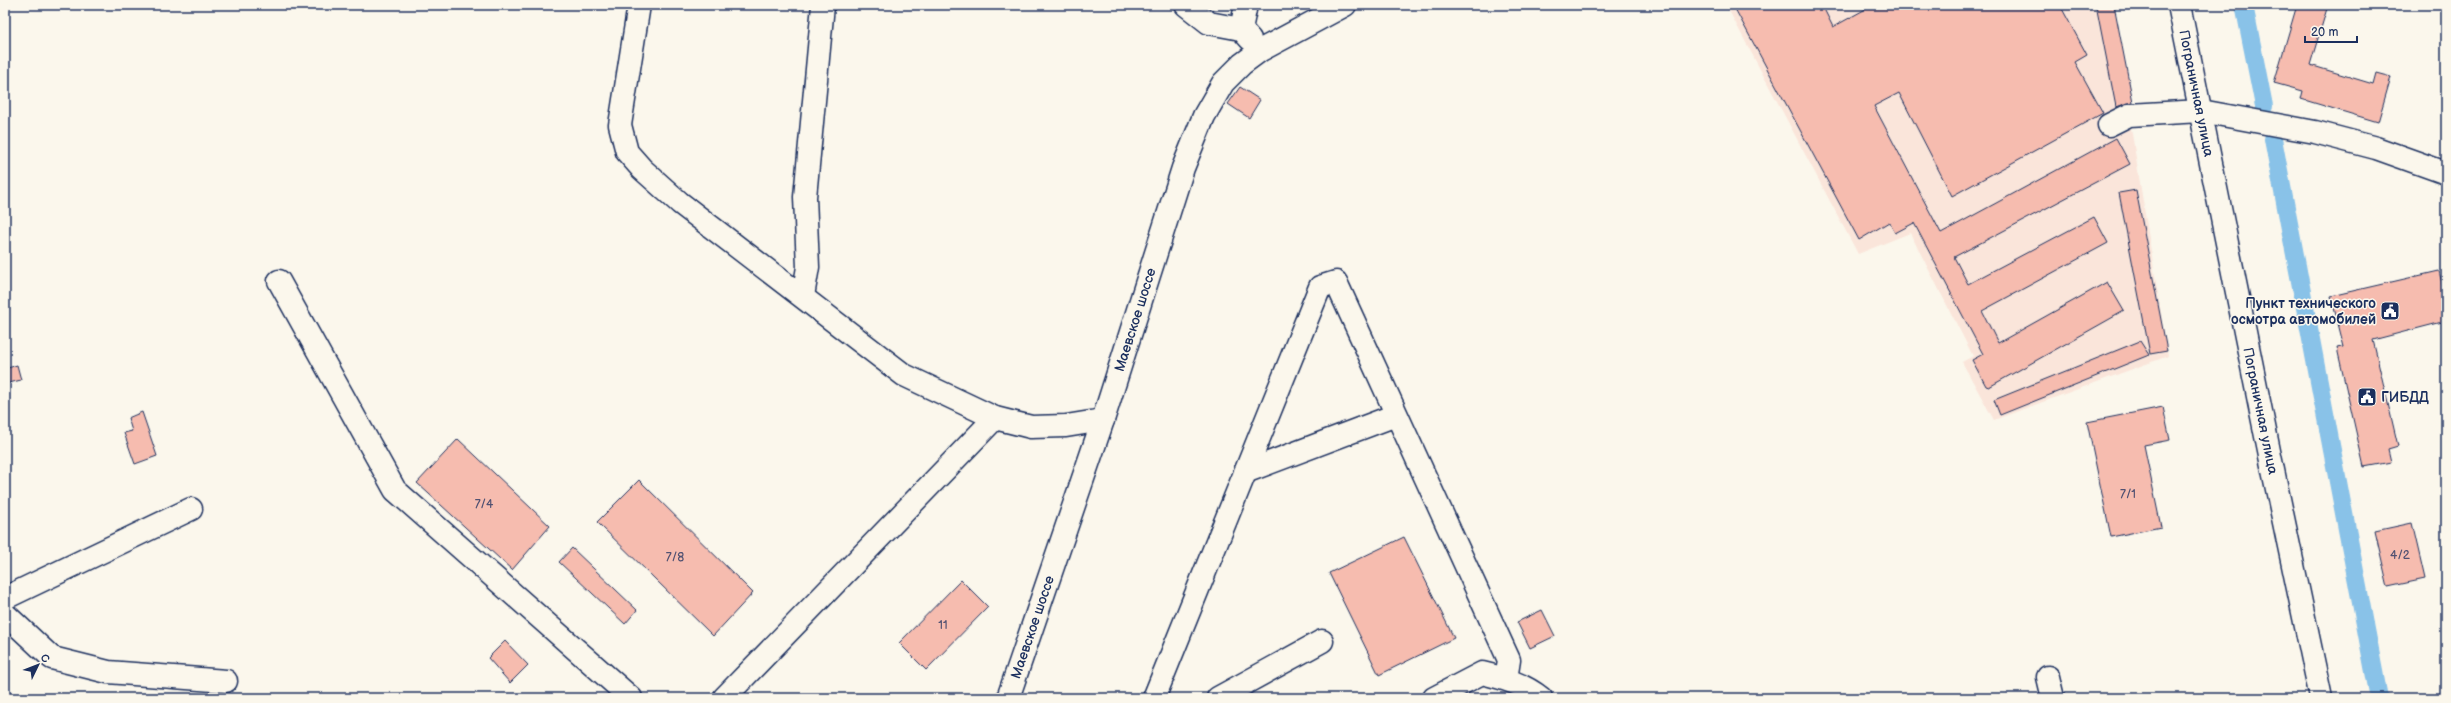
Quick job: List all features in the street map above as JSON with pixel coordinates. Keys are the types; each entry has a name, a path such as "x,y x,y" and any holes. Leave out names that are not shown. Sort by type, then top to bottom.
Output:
{"street":[{"path":"639,5 620,125 627,152 642,169 680,202 804,296 904,375 995,418 1031,427 1066,426 1103,420"},
{"path":"804,296 808,267 806,197 823,5"},
{"path":"1186,5 1209,23 1241,29 1261,50"},
{"path":"1241,29 1246,5"},
{"name":"Маевское шоссе","path":"1008,698 1103,420 1183,168 1204,116 1223,83 1242,64 1261,50 1345,5"},
{"name":"Пограничная улица","path":"2179,5 2270,456 2321,698"},
{"path":"2109,125 2129,115 2201,111 2315,132 2376,148 2446,173"},
{"path":"279,281 395,490 631,698"},
{"path":"1154,698 1320,287 1336,282 1509,660 1506,679"},
{"path":"1245,472 1396,415"},
{"path":"724,698 995,418"},
{"path":"5,598 191,509"},
{"path":"5,614 52,658 108,672 226,681"},
{"path":"1218,698 1322,641"},
{"path":"1434,698 1482,673 1506,679 1531,690 1541,698"},
{"path":"2048,677 2053,698"}],"shaded area":[{"path":"1726,5 2105,5 2129,115 2168,356 1994,420 1962,362 1973,356 1910,233 1858,254"}],"building":[{"path":"1733,5 1822,5 1833,27 1873,5 2060,5 2087,55 2075,62 2103,113 1952,196 1899,93 1874,106 1941,233 2116,138 2130,164 1954,257 1968,284 2094,217 2108,243 1982,311 1998,343 2107,282 2124,311 1989,387 1986,386 1972,360 1983,354 1914,223 1895,233 1889,222 1859,240"},
{"path":"2096,5 2114,5 2133,102 2116,107"},
{"path":"2297,5 2328,5 2310,65 2373,84 2376,73 2391,77 2378,122 2301,99 2303,91 2274,83"},
{"path":"1240,87 1260,100 1249,118 1228,104"},
{"path":"2136,190 2167,351 2150,354 2119,193"},
{"path":"2439,271 2446,300 2446,321 2373,340 2398,446 2388,449 2391,462 2364,467 2337,348 2344,347 2331,296"},
{"path":"2140,341 2149,355 2000,415 1994,400"},
{"path":"17,365 21,380 5,384 5,369"},
{"path":"2163,407 2170,440 2144,445 2161,527 2111,537 2087,422"},
{"path":"142,412 157,456 135,464 124,433 132,431 128,418"},
{"path":"458,439 550,526 512,570 417,483"},
{"path":"639,480 753,593 713,636 597,522"},
{"path":"2412,523 2425,579 2388,587 2375,531"},
{"path":"1404,537 1454,638 1379,675 1329,573"},
{"path":"572,548 637,610 625,624 559,562"},
{"path":"961,580 988,607 926,670 899,643"},
{"path":"1542,610 1555,636 1530,648 1517,622"},
{"path":"505,641 528,665 510,683 488,658"}],"waterway":[{"path":"2244,5 2264,106"},
{"path":"2273,139 2379,698"}],"place":[{"name":"Пункт технического осмотра автомобилей","path":"2390,311"},
{"name":"ГИБДД","path":"2367,397"}]}
